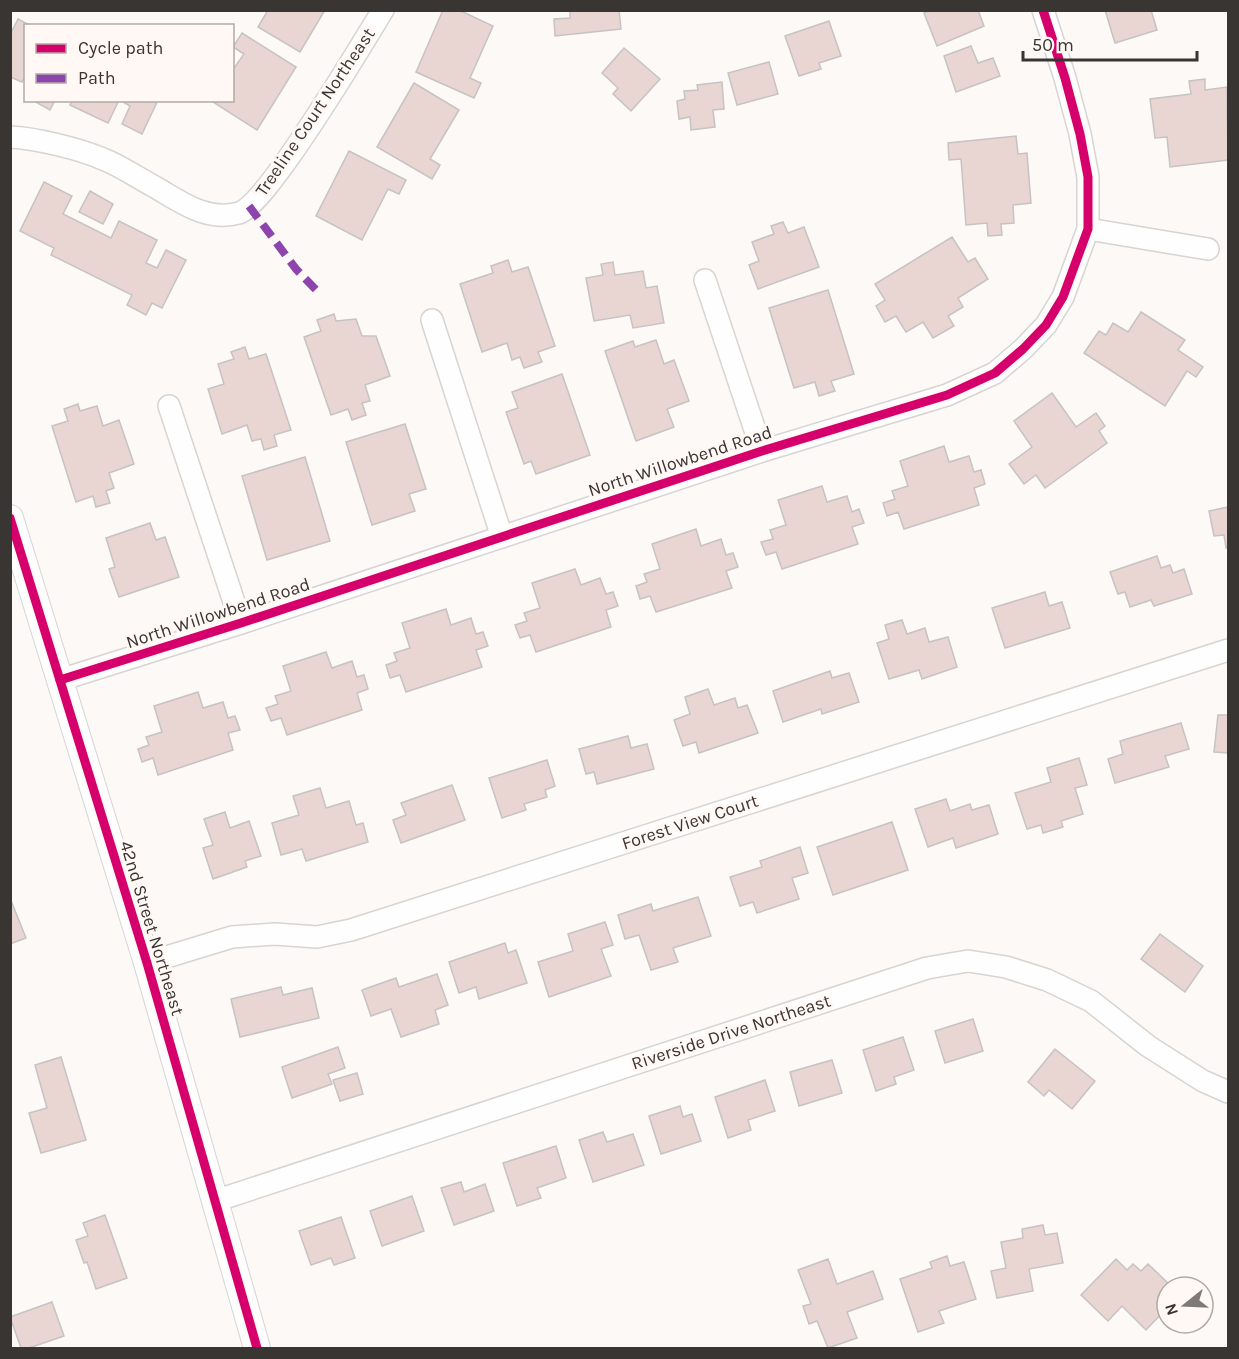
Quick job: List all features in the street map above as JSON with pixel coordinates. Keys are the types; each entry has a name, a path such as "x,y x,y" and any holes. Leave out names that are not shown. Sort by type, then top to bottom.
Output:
{"street":[{"name":"Treeline Court Northeast","path":"10,137 28,138 104,159 196,211 217,216 241,212 261,196 328,99 383,10"},
{"name":"North Willowbend Road","path":"60,680 762,451 947,394 995,373 1046,325 1063,297 1088,229 1088,177 1080,134 1043,10"},
{"path":"1088,229 1208,249"},
{"path":"705,280 762,451"},
{"path":"432,320 502,537"},
{"path":"169,406 240,623"},
{"name":"42nd Street Northeast","path":"10,518 147,963 257,1348"},
{"name":"Forest View Court","path":"147,963 232,937 275,934 317,937 351,930 1228,650"},
{"name":"Riverside Drive Northeast","path":"215,1201 927,968 968,961 1006,967 1047,980 1090,1001 1148,1046 1203,1081 1228,1092"}],"building":[{"path":"268,10 325,10 300,52 258,27"},
{"path":"443,10 459,10 493,26 470,78 481,83 474,98 416,72"},
{"path":"570,10 619,10 621,29 555,36 554,19 570,18"},
{"path":"930,10 978,10 984,26 937,46 924,13"},
{"path":"1105,10 1151,10 1157,30 1115,43"},
{"path":"18,19 27,24 24,24 24,78 22,82 10,77 10,35"},
{"path":"829,21 841,56 819,63 821,69 799,76 785,36"},
{"path":"242,33 296,67 257,130 213,102 234,102 234,68 244,54 234,45"},
{"path":"971,46 978,63 993,58 1000,76 956,92 944,56"},
{"path":"624,48 660,79 631,111 613,94 618,88 602,73"},
{"path":"769,62 778,94 737,105 728,73"},
{"path":"1205,79 1205,90 1227,87 1228,160 1170,167 1167,137 1155,138 1150,99 1191,94 1189,81"},
{"path":"722,82 724,109 713,110 715,127 691,130 690,117 679,119 677,101 685,99 684,91 698,90 697,85"},
{"path":"414,83 459,110 430,159 440,165 432,179 377,147"},
{"path":"36,102 54,102 50,110"},
{"path":"71,102 118,102 108,123 70,105"},
{"path":"123,102 157,102 142,134 122,124 130,106"},
{"path":"1016,136 1018,154 1027,153 1031,203 1013,205 1014,223 1001,224 1002,235 988,236 987,223 966,225 961,159 949,160 948,143"},
{"path":"349,151 406,180 399,194 388,189 362,240 316,216"},
{"path":"44,182 72,196 63,214 111,238 119,221 157,240 146,263 157,268 166,250 186,260 162,308 152,303 146,315 127,305 132,295 51,255 54,248 20,231"},
{"path":"90,191 113,204 103,224 79,212"},
{"path":"783,222 788,233 804,227 819,267 758,289 749,265 759,261 752,242 774,234 771,226"},
{"path":"952,237 968,262 975,258 988,279 958,298 963,307 948,316 954,326 933,338 923,322 906,332 896,316 885,322 876,306 885,300 875,284"},
{"path":"508,260 512,272 528,267 555,346 538,352 542,362 524,368 520,357 512,360 507,343 482,352 460,284 493,273 491,266"},
{"path":"613,262 615,275 643,271 646,288 657,286 664,323 633,328 630,315 594,321 586,278 603,275 601,264"},
{"path":"828,290 854,374 831,381 835,391 819,396 815,382 794,388 769,308"},
{"path":"1141,312 1185,340 1178,350 1203,367 1196,377 1187,371 1165,406 1084,353 1099,331 1106,335 1113,323 1128,332"},
{"path":"334,314 336,321 356,319 362,336 376,336 390,376 365,385 370,401 362,403 366,415 352,420 348,409 331,415 304,337 321,331 317,320"},
{"path":"656,340 664,364 674,360 689,401 667,409 674,427 636,441 605,351 633,341 635,347"},
{"path":"245,347 249,359 266,354 291,430 274,435 277,446 264,450 261,439 252,441 247,425 222,434 208,389 224,384 218,364 234,359 231,352"},
{"path":"562,374 590,455 536,474 531,461 524,464 506,412 518,408 512,392"},
{"path":"1052,393 1076,427 1096,413 1105,426 1099,431 1107,443 1045,488 1036,475 1024,484 1009,464 1032,447 1014,421"},
{"path":"78,404 80,411 97,406 103,426 119,420 134,464 109,473 114,488 106,491 110,503 96,507 93,496 76,502 52,426 68,421 64,409"},
{"path":"405,424 426,489 409,494 415,511 372,525 346,442"},
{"path":"944,446 949,462 969,456 974,472 981,470 985,484 974,488 979,505 904,529 898,512 887,516 883,503 895,499 892,491 908,486 900,461"},
{"path":"305,457 330,541 267,560 242,476"},
{"path":"822,486 827,502 847,496 852,512 859,509 864,523 852,527 858,544 782,569 776,552 766,555 761,542 773,539 770,530 786,525 778,500"},
{"path":"1228,507 1228,547 1226,548 1224,535 1214,536 1209,511"},
{"path":"150,523 156,540 165,537 179,577 119,597 109,569 115,567 106,538"},
{"path":"696,529 701,546 721,539 726,555 733,553 738,567 726,571 732,588 656,612 650,596 640,599 636,586 647,582 644,574 660,569 652,544"},
{"path":"1157,556 1161,568 1170,565 1173,573 1184,569 1192,594 1154,606 1151,600 1130,607 1125,592 1118,594 1110,572"},
{"path":"575,569 581,585 600,578 606,594 613,592 618,606 606,610 611,627 536,652 530,635 520,638 515,625 527,621 524,613 540,608 532,583"},
{"path":"1045,592 1049,606 1062,602 1070,628 1005,648 992,608"},
{"path":"446,609 451,625 471,618 476,634 483,632 488,646 476,650 482,667 406,692 400,675 390,678 386,665 397,661 394,653 410,648 402,623"},
{"path":"902,620 907,634 925,628 929,642 948,637 957,667 922,679 919,670 889,679 877,643 889,639 885,625"},
{"path":"326,652 332,668 352,661 357,677 364,675 368,689 357,693 362,710 287,735 281,718 271,721 266,708 278,704 275,696 291,691 283,666"},
{"path":"830,671 832,678 849,673 859,702 822,714 821,709 783,722 773,691"},
{"path":"708,689 714,705 735,698 738,708 747,705 758,733 699,753 696,742 683,746 674,720 690,714 685,697"},
{"path":"198,692 203,708 223,702 228,718 235,716 240,730 228,733 233,750 158,775 153,758 142,762 138,749 149,745 146,737 162,732 154,706"},
{"path":"1218,715 1228,715 1228,753 1214,752"},
{"path":"1181,723 1189,749 1165,756 1169,767 1115,783 1108,759 1123,754 1120,741"},
{"path":"628,736 631,748 647,744 654,769 597,784 594,772 586,774 579,749"},
{"path":"1079,758 1087,785 1075,788 1083,814 1061,821 1063,827 1043,833 1041,825 1027,829 1015,793 1051,782 1047,768"},
{"path":"547,760 555,786 545,790 547,797 524,804 526,810 502,818 489,778"},
{"path":"452,785 465,820 401,843 393,820 406,815 401,803"},
{"path":"320,788 326,808 349,801 356,825 363,823 368,842 306,861 302,849 281,855 272,823 299,815 293,796"},
{"path":"946,799 950,811 970,804 972,810 989,805 998,834 956,848 953,838 928,847 915,809"},
{"path":"225,812 230,828 249,821 261,856 245,861 247,867 213,879 203,848 213,845 204,819"},
{"path":"892,822 908,870 833,895 817,847"},
{"path":"800,847 808,873 792,878 799,899 757,913 753,902 740,906 730,877 762,867 760,861"},
{"path":"698,897 711,936 673,948 678,962 651,970 639,935 625,939 618,915 651,904 653,911"},
{"path":"10,898 26,938 10,944"},
{"path":"605,922 613,945 601,949 611,976 549,997 538,962 573,951 568,934"},
{"path":"1160,934 1203,966 1185,992 1141,959"},
{"path":"505,943 508,953 516,950 527,983 479,999 476,987 459,993 449,962"},
{"path":"437,974 448,1005 435,1010 439,1024 401,1037 391,1009 371,1016 362,990 396,978 399,987"},
{"path":"281,987 283,995 312,988 319,1018 240,1037 231,999"},
{"path":"973,1019 983,1051 945,1063 935,1031"},
{"path":"903,1037 914,1070 894,1077 896,1084 876,1091 863,1050"},
{"path":"338,1047 345,1068 328,1074 332,1084 292,1098 282,1067"},
{"path":"1055,1049 1095,1081 1072,1109 1049,1090 1044,1096 1028,1082"},
{"path":"61,1057 86,1140 41,1153 29,1113 47,1108 35,1065"},
{"path":"832,1060 842,1093 799,1106 790,1072"},
{"path":"357,1073 363,1094 340,1101 333,1080"},
{"path":"765,1080 775,1111 748,1120 751,1130 728,1138 715,1097"},
{"path":"680,1106 683,1117 692,1114 701,1141 661,1154 649,1116"},
{"path":"603,1132 607,1142 633,1134 644,1165 593,1182 579,1140"},
{"path":"556,1146 566,1178 537,1188 541,1198 517,1206 503,1163"},
{"path":"461,1182 464,1192 485,1184 494,1211 454,1225 441,1188"},
{"path":"412,1196 424,1231 382,1246 370,1211"},
{"path":"105,1215 127,1278 96,1289 87,1262 84,1263 76,1240 88,1236 83,1223"},
{"path":"341,1217 355,1258 334,1265 331,1258 311,1265 299,1231"},
{"path":"1043,1225 1045,1235 1057,1233 1063,1263 1029,1269 1033,1291 997,1298 991,1271 1006,1268 1001,1242 1023,1238 1022,1229"},
{"path":"947,1256 950,1266 964,1262 976,1299 939,1311 944,1323 918,1332 900,1279 932,1268 930,1262"},
{"path":"828,1259 837,1284 873,1271 883,1299 847,1312 857,1338 828,1348 817,1321 809,1324 803,1306 811,1304 798,1270"},
{"path":"1116,1259 1127,1270 1133,1264 1141,1271 1148,1264 1160,1275 1155,1275 1155,1321 1146,1330 1122,1306 1108,1321 1081,1295"},
{"path":"52,1302 64,1336 29,1348 21,1348 10,1317"}],"marked path":[{"path":"249,206 296,269 321,295"}],"cycle path":[{"path":"60,680 241,623 762,451 947,395 995,373 1046,325 1063,297 1088,229 1088,177 1080,134 1043,10"},
{"path":"10,518 147,963 257,1348"}]}
